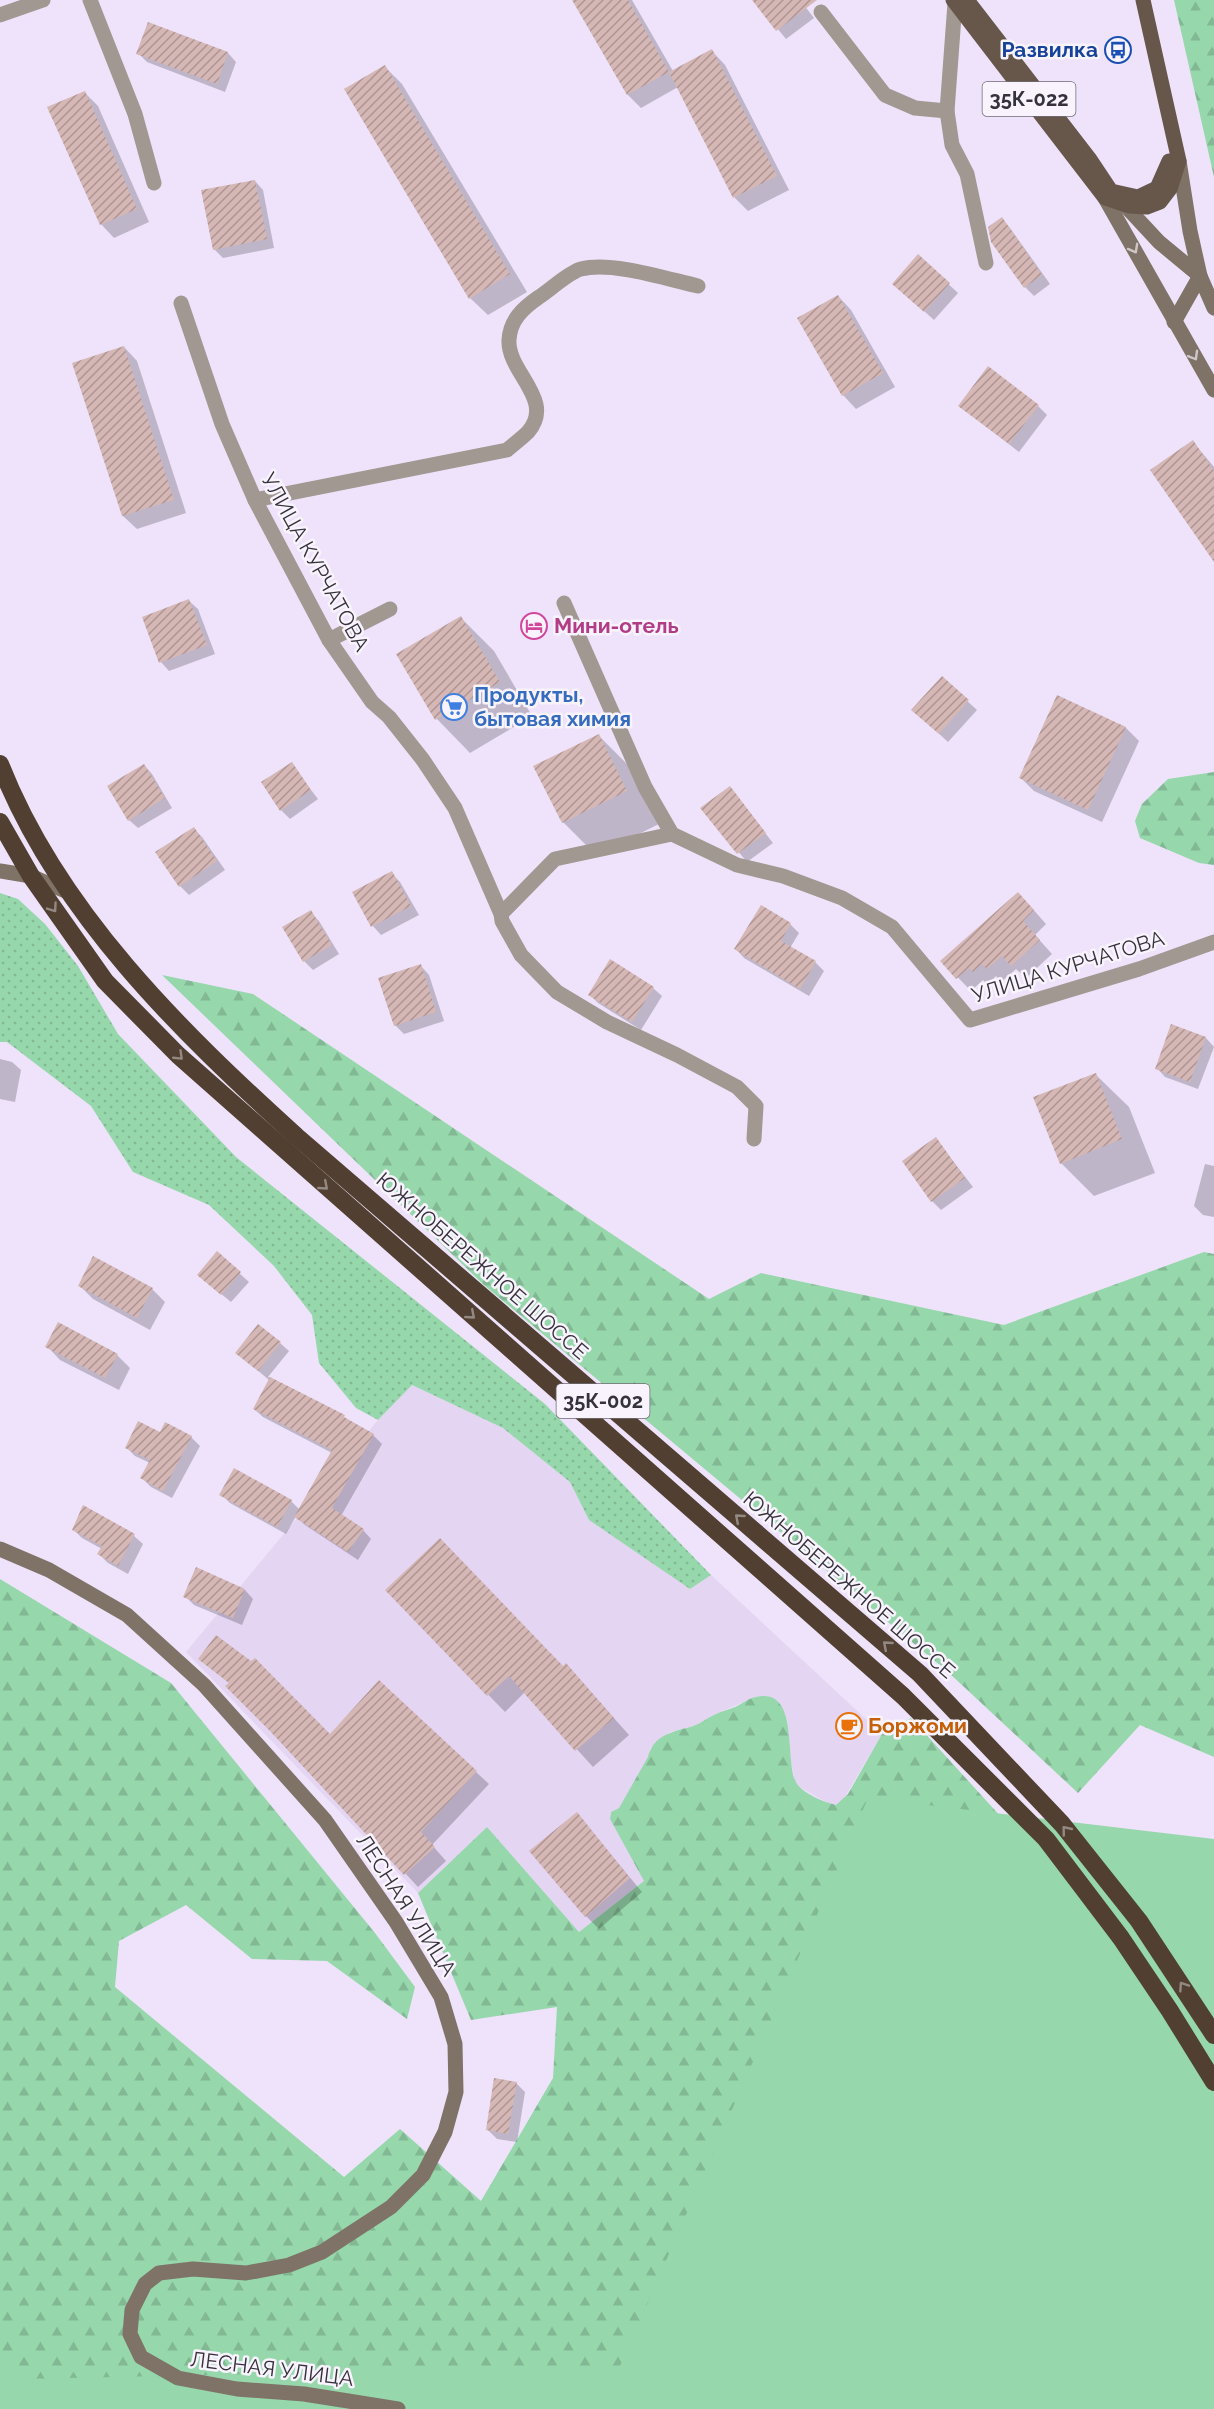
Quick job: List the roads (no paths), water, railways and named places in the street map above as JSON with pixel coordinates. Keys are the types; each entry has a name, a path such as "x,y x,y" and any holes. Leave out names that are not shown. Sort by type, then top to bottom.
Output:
{"highway":[{"name":"ЮЖНОБЕРЕЖНОЕ ШОССЕ","path":"0,764 33,832 72,894 112,950 177,1023 235,1081 920,1674 1062,1824 1139,1921 1214,2035"},
{"name":"ЮЖНОБЕРЕЖНОЕ ШОССЕ","path":"0,822 30,876 105,981 178,1055 903,1696 1046,1839 1121,1938 1214,2082"},
{"path":"903,1696 920,1674"}],"main road":[{"path":"1108,194 1123,204 1147,207 1160,202 1170,189 1179,161 1143,0"},
{"name":"35К-022","path":"958,1 1108,194"},
{"path":"1108,194 1138,197 1157,188 1167,171 1175,142"}],"street":[{"path":"0,15 43,0"},
{"path":"90,0 135,114 154,183"},
{"path":"958,1 947,111 952,145 967,174 986,263"},
{"path":"821,12 885,95 915,108 947,111"},
{"path":"1179,161 1200,276 1214,308"},
{"name":"35К-022","path":"1108,194 1174,322 1214,390"},
{"path":"1123,204 1159,242 1200,276"},
{"path":"255,500 507,450 530,430 536,413 532,392 512,361 509,340 513,322 525,306 580,269 610,268 698,286"},
{"path":"1174,322 1200,276"},
{"name":"УЛИЦА КУРЧАТОВА","path":"181,303 222,424 255,500 329,640 372,702 389,717 455,808 502,921 521,954 557,992 607,1022 678,1055 737,1087 756,1106 754,1139"},
{"path":"501,914 555,858 672,834 645,788 564,603"},
{"path":"329,640 390,609"},
{"name":"УЛИЦА КУРЧАТОВА","path":"672,834 737,865 783,876 842,898 892,927 970,1020 1139,969 1214,942"},
{"path":"0,871 30,876 72,894"},
{"name":"ЛЕСНАЯ УЛИЦА","path":"0,1549 49,1570 127,1615 204,1685 325,1820 396,1922 441,1997 455,2044 456,2092 445,2132 423,2175 391,2207 322,2252 289,2265 246,2273 192,2269 159,2273 145,2284 132,2310 130,2334 141,2357 178,2378 237,2389 304,2394 398,2409"}],"place":[{"name":"Развилка","path":"1118,50"},
{"name":"Мини-отель","path":"534,626"},
{"name":"Продукты, бытовая химия","path":"454,707"},
{"name":"Боржоми","path":"849,1726"}]}
